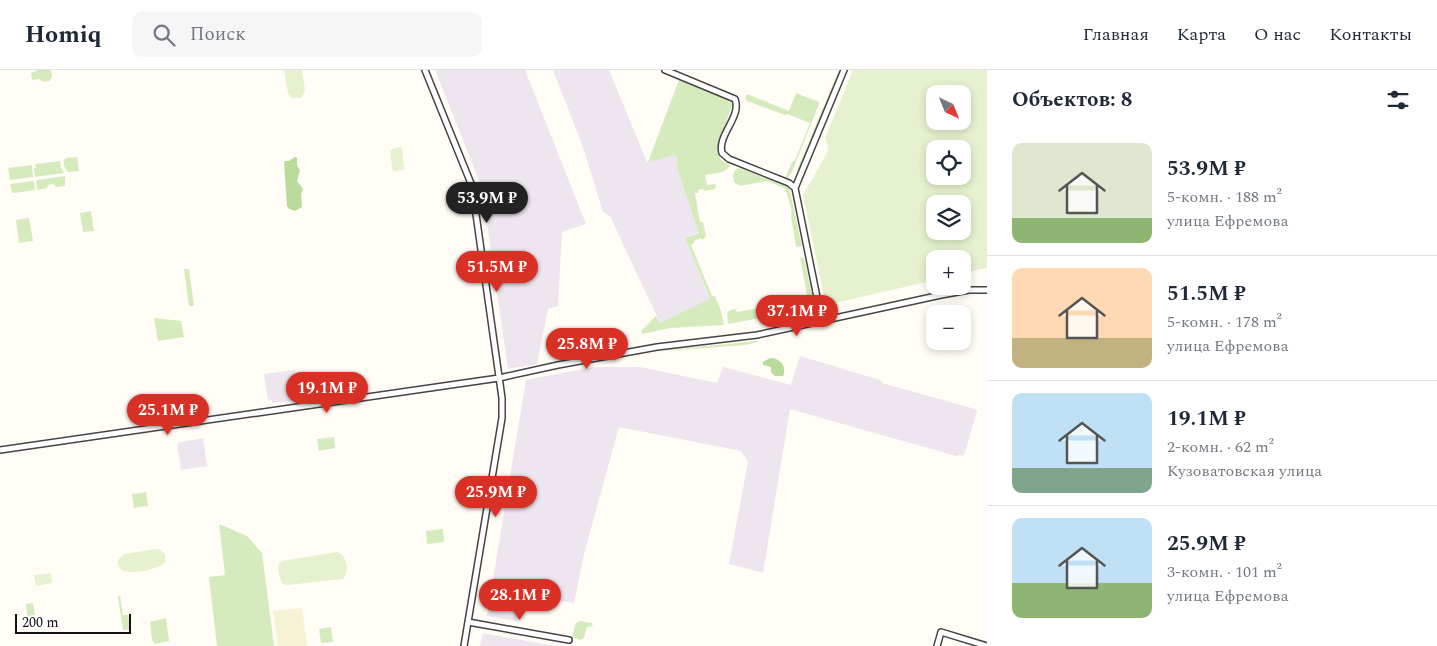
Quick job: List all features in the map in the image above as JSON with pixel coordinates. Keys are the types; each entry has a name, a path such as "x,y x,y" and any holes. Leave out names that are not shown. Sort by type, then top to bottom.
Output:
{"street":[{"path":"425,70 472,186 499,378 502,418 464,646"},
{"path":"665,70 735,99 736,108 722,144 722,153 729,159 790,183 795,188 822,322"},
{"path":"795,188 844,70"},
{"path":"0,450 499,378 640,349 742,338 959,292 987,290"},
{"path":"468,622 569,640"},
{"path":"937,646 941,632 987,646"}],"shaded area":[{"path":"435,70 525,70 586,224 562,232 558,306 548,309 537,364 508,369 482,188"},
{"path":"553,70 609,70 647,162 676,155 678,162 676,165 699,232 685,238 710,300 660,323 610,216 603,212 583,147"},
{"path":"800,356 880,380 882,383 975,409 977,412 964,455 956,456 790,409 763,573 729,564 748,462 741,451 619,427 584,554 574,603 521,594 517,621 487,616 526,380 593,367 640,367 717,383 723,367 791,385"},
{"path":"295,370 299,397 292,398 293,401 272,403 272,400 268,401 264,374"},
{"path":"203,438 207,466 181,470 177,443"},
{"path":"302,608 307,646 278,646 273,611"},
{"path":"483,633 555,646 480,646"}],"green space":[{"path":"38,70 51,70 52,77 49,81 43,82 39,79 32,80 31,73"},
{"path":"284,70 302,70 305,90 301,98 292,98 288,93"},
{"path":"839,70 841,70 798,171 797,170"},
{"path":"853,70 987,70 987,268 971,271 971,250 926,250 926,282 826,305 803,195 827,153 828,145 825,138"},
{"path":"679,80 727,99 732,105 717,150 721,160 730,165 723,172 705,175 707,185 715,184 715,189 698,190 698,193 695,193 700,222 703,222 706,236 702,240 701,238 694,241 691,245 712,296 715,296 724,325 670,328 642,334 641,331 656,316 660,323 710,299 685,238 699,233 676,165 678,162 676,155 648,162"},
{"path":"796,93 819,102 819,104 792,172 787,179 786,176 792,162 795,160 810,123 745,100 747,94 789,111"},
{"path":"400,147 402,149 404,168 403,170 395,171 392,169 390,150"},
{"path":"77,157 79,171 68,172 64,166 64,160"},
{"path":"295,157 297,158 297,165 300,170 297,181 303,189 301,194 302,207 295,211 287,206 284,163"},
{"path":"60,161 64,173 35,177 35,164"},
{"path":"32,165 33,177 10,180 8,168"},
{"path":"739,168 789,187 802,246 796,247 791,209 786,189 767,181 740,186 734,182 733,176 735,170"},
{"path":"65,176 65,186 56,187 53,184 48,185 47,188 37,190 37,180"},
{"path":"34,182 35,190 12,192 10,184"},
{"path":"91,211 94,231 83,232 80,213"},
{"path":"29,218 33,241 19,243 16,220"},
{"path":"800,258 804,258 815,307 789,313 787,303 804,300 803,296 807,295"},
{"path":"184,269 189,269 194,306 189,306"},
{"path":"785,303 787,313 728,324 727,313 730,310 736,309 737,312"},
{"path":"154,318 181,321 184,337 158,341"},
{"path":"759,342 745,345 664,351 617,360 668,350"},
{"path":"770,358 780,361 784,366 783,376 775,376 771,372 771,367 763,365 763,362"},
{"path":"334,437 335,448 319,451 317,439"},
{"path":"146,492 148,506 134,508 132,494"},
{"path":"219,524 247,536 262,553 274,646 217,646 209,577 225,575"},
{"path":"443,529 444,542 427,544 426,531"},
{"path":"161,550 165,555 165,562 155,568 130,572 123,570 119,566 118,560 124,554"},
{"path":"337,552 343,556 347,568 343,579 287,585 283,584 280,579 278,566 282,561"},
{"path":"51,573 52,583 36,586 34,575"},
{"path":"120,595 123,615 128,615 131,630 123,630 118,597"},
{"path":"33,603 37,628 29,629 26,604"},
{"path":"166,618 169,641 155,644 152,640 150,622"},
{"path":"580,621 592,623 594,626 587,627 584,638 581,640 572,637 576,623"},
{"path":"331,627 333,642 321,643 319,629"}]}
